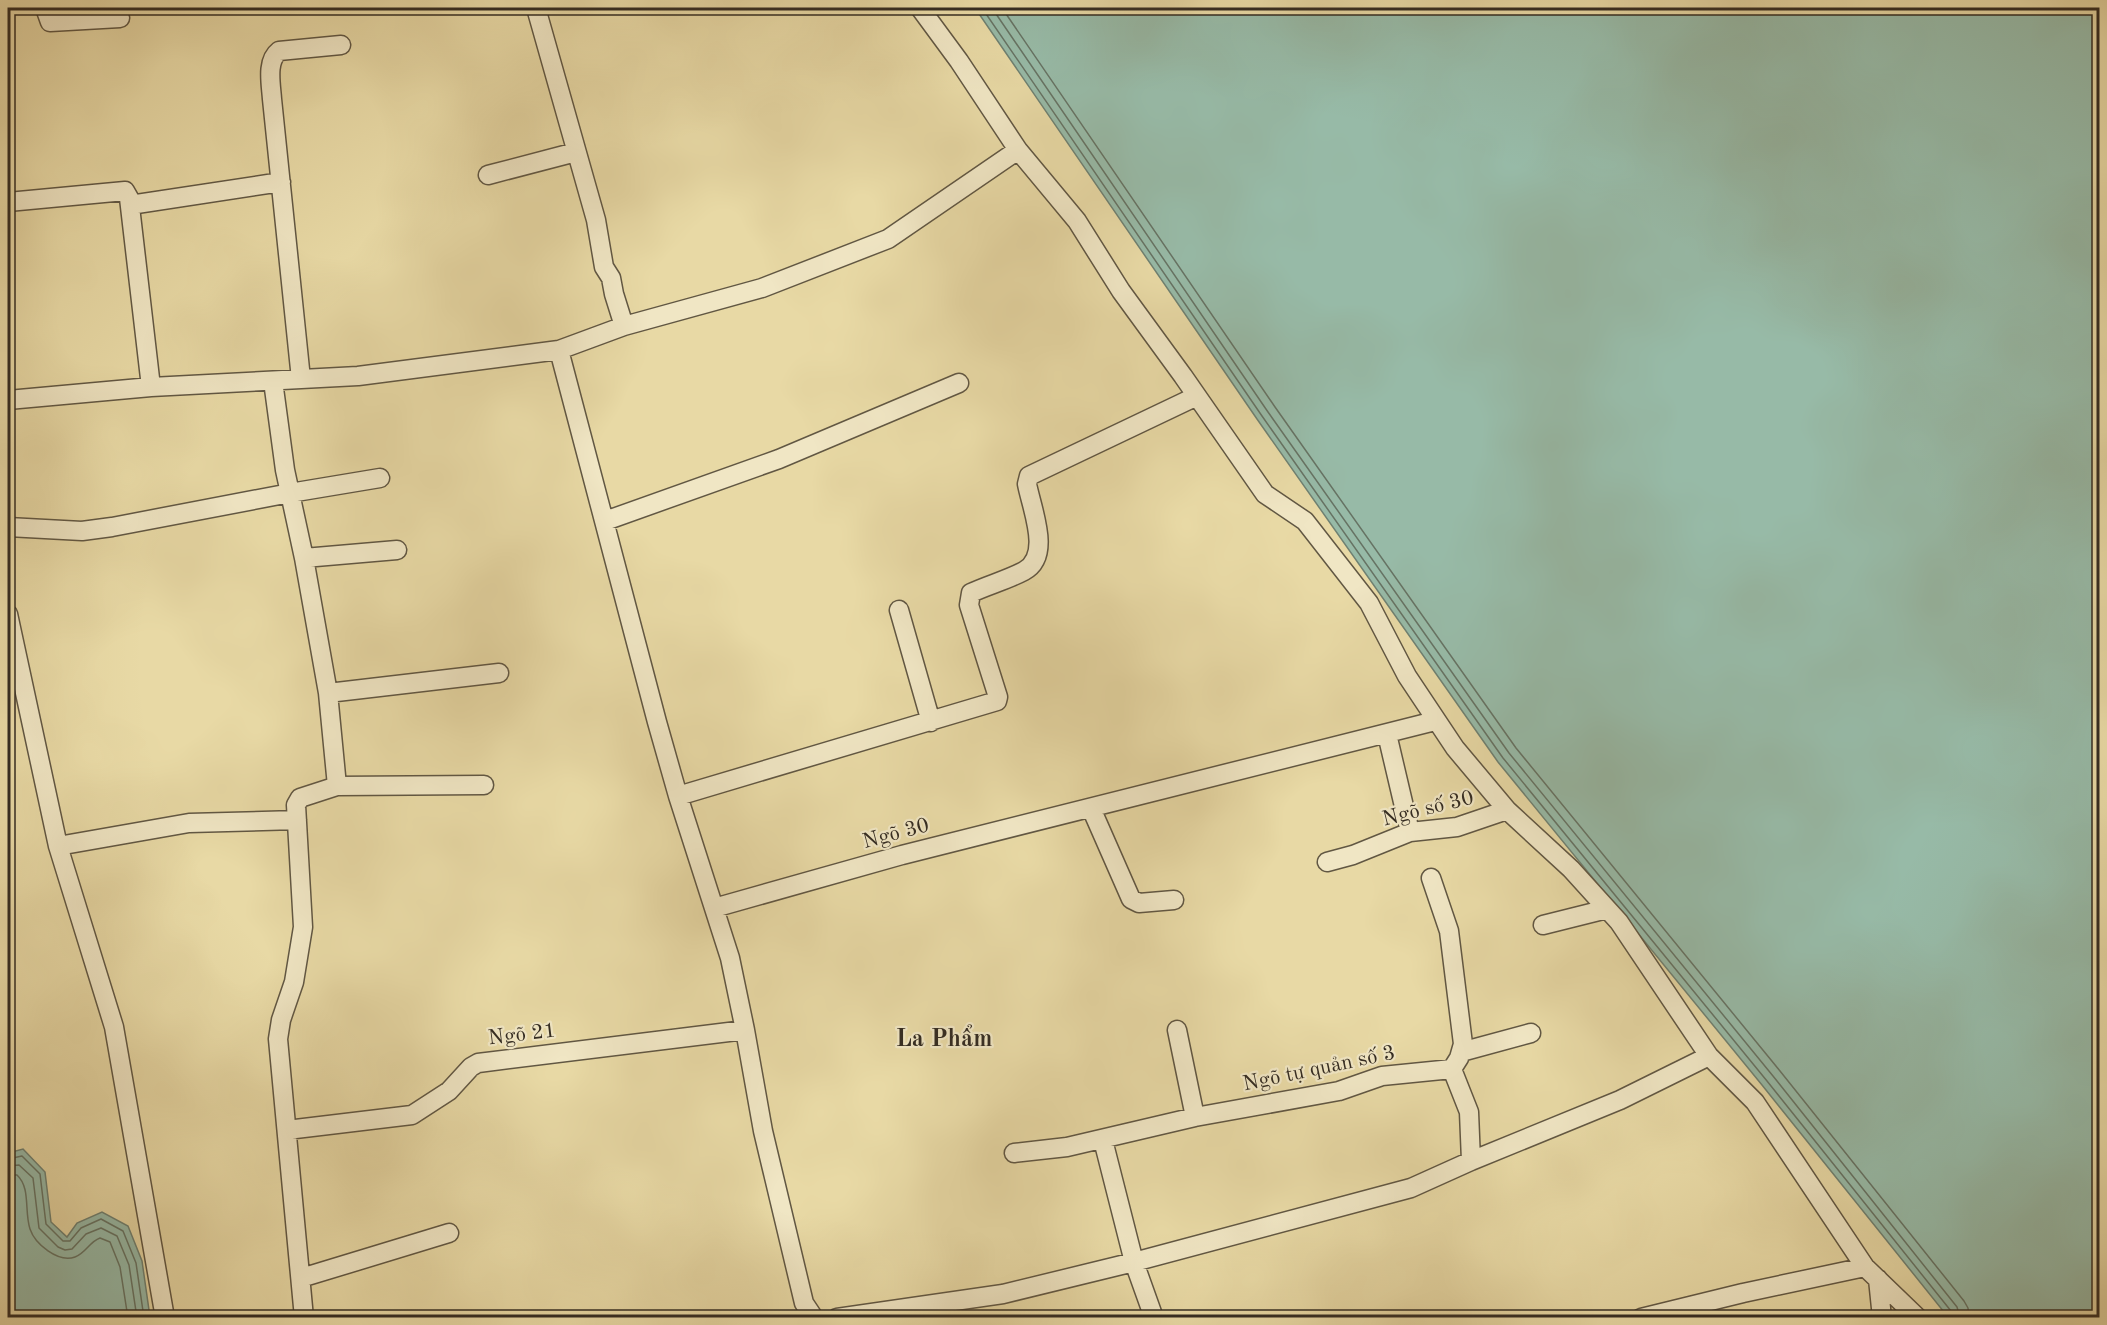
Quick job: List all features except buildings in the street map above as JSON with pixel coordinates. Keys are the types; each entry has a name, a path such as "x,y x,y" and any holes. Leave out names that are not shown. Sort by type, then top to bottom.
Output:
{"street":[{"path":"45,8 50,22 120,18"},
{"path":"536,8 596,220 604,267 611,278 624,326"},
{"path":"920,8 959,61 1017,150 1077,221 1121,291 1265,494 1305,521 1369,603 1407,676 1435,721 1507,810 1571,869 1619,922 1708,1056 1755,1102 1872,1273 1918,1317"},
{"path":"301,379 270,66 279,51 341,45"},
{"path":"8,400 151,387 358,376 559,350 624,326 762,288 888,238 1017,150"},
{"path":"488,175 576,152"},
{"path":"130,205 280,182"},
{"path":"8,202 124,191 129,198 130,205 151,387"},
{"path":"559,350 678,796 730,958 763,1131 804,1304 814,1317"},
{"path":"273,381 285,470 304,558 328,693 337,786"},
{"path":"605,521 779,459 959,383"},
{"path":"678,796 997,701 969,605 969,596 971,593 1024,571 1036,560 1040,547 1027,484 1029,476 1197,396"},
{"path":"8,527 82,531 380,478"},
{"path":"304,558 398,550"},
{"path":"899,610 931,722"},
{"path":"8,614 58,846 114,1027 165,1317"},
{"path":"328,693 499,673"},
{"name":"Ngõ 30","path":"714,908 840,872 1435,721"},
{"path":"1387,734 1410,832"},
{"path":"304,1317 278,1039 281,1020 294,981 303,927 296,804 300,798 337,786 484,785"},
{"path":"1091,808 1131,899 1139,903 1174,900"},
{"name":"Ngõ số 30","path":"1327,862 1353,855 1410,832 1457,827 1507,810"},
{"path":"58,846 189,824 297,820"},
{"path":"1431,878 1449,931 1463,1044 1452,1069 1469,1112 1471,1161"},
{"path":"1543,925 1607,909"},
{"name":"Ngõ 21","path":"287,1130 412,1115 449,1091 471,1066 478,1063 745,1030"},
{"path":"1177,1030 1195,1117"},
{"path":"1461,1052 1531,1033"},
{"path":"837,1317 1003,1294 1134,1262 1411,1188 1620,1100 1708,1056"},
{"name":"Ngõ tự quản số 3","path":"1014,1153 1041,1151 1103,1140 1195,1117 1339,1090 1382,1076 1452,1069"},
{"path":"1103,1140 1134,1262 1154,1317"},
{"path":"301,1278 448,1233"},
{"path":"1641,1317 1672,1314 1743,1293 1872,1273"},
{"path":"1872,1273 1882,1317"}],"water":[{"path":"975,8 2099,8 2099,1317 1948,1317 1498,762 1257,419"},
{"path":"23,1149 45,1172 51,1222 67,1237 77,1223 102,1212 128,1226 142,1261 150,1317 8,1317 8,1153"}],"district":[{"name":"La Phẩm","path":"944,1040"}]}
